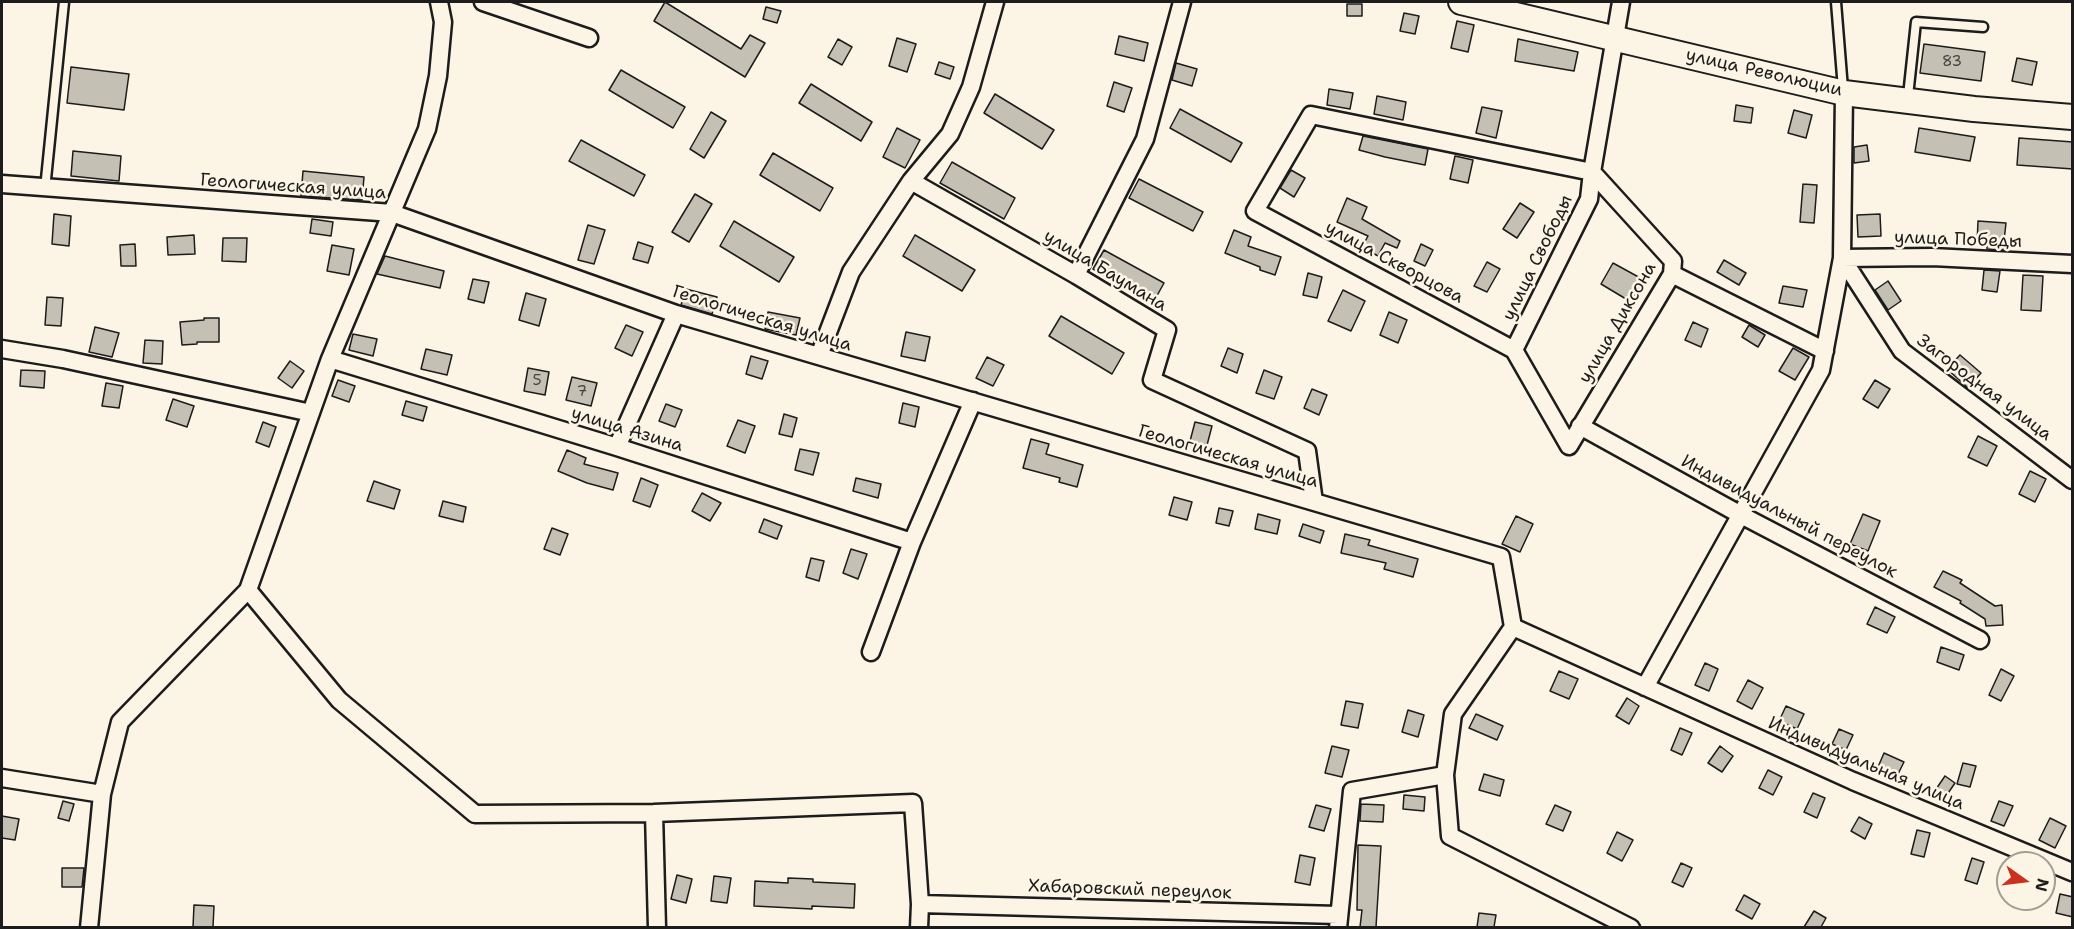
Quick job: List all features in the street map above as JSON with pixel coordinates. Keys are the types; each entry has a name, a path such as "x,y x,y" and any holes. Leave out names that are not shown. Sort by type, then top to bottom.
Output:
{"street":[{"path":"88,927 102,794 120,722 248,590 330,359 426,129 438,76 443,22 439,2"},
{"path":"483,2 589,38"},
{"path":"819,356 851,272 911,181 951,134 971,87 995,2"},
{"path":"1076,275 1144,139 1182,2"},
{"name":"улица Революции","path":"1461,2 1844,93 1974,109 2073,117"},
{"name":"улица Свободы","path":"1569,446 1514,350 1589,198 1621,2"},
{"path":"1646,687 1821,370 1842,258 1844,93"},
{"name":"улица Скворцова","path":"1514,350 1255,211 1311,114 1592,172"},
{"name":"улица Диксона","path":"1569,446 1672,274 1673,261 1592,172"},
{"name":"улица Баумана","path":"911,181 1167,330 1152,380 1307,451 1314,502"},
{"name":"Геологическая улица","path":"2,184 392,213 676,314 1501,557 1513,627"},
{"name":"улица Победы","path":"1842,258 1932,257 2073,264"},
{"name":"Загородная улица","path":"1842,258 1902,351 2073,480"},
{"path":"1672,274 1826,351"},
{"path":"617,447 676,314"},
{"path":"2,349 63,359 311,413"},
{"name":"улица Азина","path":"330,359 617,447 912,542"},
{"path":"871,652 912,542 973,401"},
{"name":"Индивидуальный переулок","path":"1580,426 1741,515 1980,640"},
{"path":"248,590 339,700 475,814 654,813 913,803 920,904 919,927"},
{"path":"1513,627 1453,714 1446,775 1450,836 1631,927"},
{"name":"Индивидуальная улица","path":"1513,627 1853,781 2073,872"},
{"path":"1338,921 1353,791 1446,775"},
{"path":"2,778 102,794"},
{"path":"654,813 657,927"},
{"name":"Хабаровский переулок","path":"920,904 1338,921"}],"lane":[{"path":"45,189 64,2"},
{"path":"1836,2 1844,93"},
{"path":"1908,96 1916,22 1983,27"}],"building":[{"path":"665,2 741,49 750,35 765,43 745,77 654,21"},
{"path":"1347,4 1362,4 1362,16 1347,16"},
{"path":"766,7 781,11 777,23 763,19"},
{"path":"1404,13 1419,16 1415,34 1400,31"},
{"path":"1457,21 1474,25 1468,52 1451,48"},
{"path":"1119,36 1148,43 1144,61 1115,54"},
{"path":"897,38 916,44 907,72 889,66"},
{"path":"838,39 852,47 842,65 828,57"},
{"path":"1518,39 1578,52 1574,71 1515,61"},
{"path":"1924,44 1985,52 1981,81 1920,73"},
{"path":"2017,58 2037,62 2032,85 2012,81"},
{"path":"939,62 954,67 950,79 935,74"},
{"path":"1176,63 1197,69 1192,86 1172,80"},
{"path":"71,67 129,74 124,110 67,103"},
{"path":"621,70 685,107 673,128 609,90"},
{"path":"1114,82 1132,88 1124,112 1107,106"},
{"path":"811,84 872,122 861,141 799,103"},
{"path":"1329,89 1353,93 1350,109 1327,105"},
{"path":"995,94 1054,130 1042,149 984,113"},
{"path":"1377,96 1406,102 1403,120 1374,114"},
{"path":"1736,105 1753,108 1751,123 1734,121"},
{"path":"1482,107 1502,111 1496,138 1476,133"},
{"path":"1180,109 1242,143 1231,162 1170,128"},
{"path":"1794,110 1812,115 1806,138 1788,133"},
{"path":"711,112 726,121 704,158 690,149"},
{"path":"897,128 920,140 905,168 883,157"},
{"path":"1919,128 1975,137 1970,161 1915,152"},
{"path":"1363,136 1428,149 1425,165 1359,150"},
{"path":"2019,138 2073,142 2073,169 2017,165"},
{"path":"581,140 645,175 634,196 569,161"},
{"path":"1867,145 1869,161 1854,163 1854,147"},
{"path":"73,151 121,156 119,181 71,176"},
{"path":"773,153 833,188 820,211 760,175"},
{"path":"1455,156 1473,160 1468,183 1450,179"},
{"path":"952,162 1015,198 1004,219 940,183"},
{"path":"1291,170 1305,178 1294,197 1280,188"},
{"path":"303,171 364,177 362,200 301,196"},
{"path":"1139,179 1203,212 1193,231 1129,198"},
{"path":"1803,184 1817,185 1814,223 1800,222"},
{"path":"695,194 712,204 689,242 672,232"},
{"path":"1347,198 1367,207 1362,219 1400,241 1397,248 1385,243 1378,256 1362,247 1368,236 1337,222"},
{"path":"1520,203 1534,212 1517,238 1503,229"},
{"path":"54,214 71,216 69,246 52,244"},
{"path":"1880,214 1881,236 1858,237 1857,215"},
{"path":"312,219 333,222 331,236 310,233"},
{"path":"734,221 794,257 779,282 720,246"},
{"path":"1978,221 2006,223 2003,250 1987,249 1987,244 1977,244"},
{"path":"588,225 605,230 594,264 578,260"},
{"path":"1234,230 1251,237 1248,246 1281,257 1275,275 1225,253"},
{"path":"194,235 195,254 168,255 167,237"},
{"path":"915,235 975,270 962,291 903,256"},
{"path":"223,238 247,238 246,262 222,261"},
{"path":"638,242 653,247 648,263 633,259"},
{"path":"135,244 136,266 121,266 120,245"},
{"path":"1421,244 1433,250 1425,266 1414,261"},
{"path":"332,245 354,249 349,275 327,271"},
{"path":"1104,250 1164,283 1153,303 1093,269"},
{"path":"385,256 444,271 440,288 377,274"},
{"path":"1724,260 1746,273 1739,285 1717,272"},
{"path":"1487,262 1500,269 1487,292 1474,286"},
{"path":"1613,263 1644,280 1631,302 1601,284"},
{"path":"1984,270 2000,271 1997,292 1982,290"},
{"path":"1308,273 1322,277 1317,298 1303,295"},
{"path":"2023,275 2043,276 2041,311 2021,310"},
{"path":"473,279 489,282 484,303 468,299"},
{"path":"1888,281 1901,301 1888,310 1875,290"},
{"path":"1783,286 1807,290 1803,307 1779,303"},
{"path":"686,289 717,297 712,314 681,305"},
{"path":"1343,290 1365,301 1351,331 1328,321"},
{"path":"526,293 546,299 539,326 519,320"},
{"path":"47,297 63,298 61,326 45,325"},
{"path":"768,312 800,318 796,335 765,329"},
{"path":"1389,312 1407,320 1398,343 1380,335"},
{"path":"1061,316 1124,353 1112,374 1049,336"},
{"path":"204,318 219,318 219,342 182,345 180,322 204,320"},
{"path":"1693,322 1708,329 1701,347 1685,340"},
{"path":"626,325 643,332 632,356 615,348"},
{"path":"1749,325 1765,335 1758,347 1742,337"},
{"path":"95,327 119,333 112,357 89,352"},
{"path":"906,332 930,337 925,361 901,356"},
{"path":"353,334 377,339 373,356 349,350"},
{"path":"145,340 163,341 162,364 143,363"},
{"path":"1228,348 1243,354 1237,373 1221,366"},
{"path":"1793,348 1809,357 1795,380 1779,371"},
{"path":"426,349 452,355 447,375 421,369"},
{"path":"1960,355 1981,373 1968,388 1947,369"},
{"path":"751,356 768,361 762,379 746,374"},
{"path":"987,357 1004,365 993,386 976,378"},
{"path":"290,361 304,371 292,388 278,378"},
{"path":"528,368 549,372 545,395 524,391"},
{"path":"21,370 45,371 44,388 20,386"},
{"path":"1264,370 1282,377 1274,399 1256,393"},
{"path":"572,377 597,383 591,406 566,400"},
{"path":"338,380 355,386 349,402 332,396"},
{"path":"1875,380 1890,389 1878,408 1863,399"},
{"path":"106,383 123,386 119,408 102,406"},
{"path":"1312,389 1327,395 1319,415 1304,408"},
{"path":"173,399 194,406 187,427 166,420"},
{"path":"406,401 427,407 423,421 402,415"},
{"path":"903,403 919,407 915,427 899,423"},
{"path":"666,404 682,410 675,427 659,421"},
{"path":"784,414 797,418 792,437 779,434"},
{"path":"738,420 755,426 745,453 727,446"},
{"path":"263,422 276,427 269,447 256,442"},
{"path":"1195,422 1212,426 1206,449 1189,445"},
{"path":"1978,436 1997,446 1987,466 1968,457"},
{"path":"1031,439 1049,444 1046,454 1083,465 1077,487 1059,482 1060,478 1023,468"},
{"path":"800,449 819,453 813,475 795,470"},
{"path":"567,450 586,458 584,464 618,473 613,490 587,483 558,471"},
{"path":"2030,471 2046,479 2035,502 2019,494"},
{"path":"641,478 658,485 650,507 633,501"},
{"path":"856,478 881,484 878,498 853,491"},
{"path":"374,481 400,490 394,509 367,501"},
{"path":"702,493 721,503 710,521 692,511"},
{"path":"1174,497 1192,502 1187,520 1169,515"},
{"path":"443,501 466,507 463,522 439,516"},
{"path":"1219,508 1233,511 1229,526 1216,523"},
{"path":"1258,514 1280,520 1277,534 1255,529"},
{"path":"1863,514 1880,521 1868,551 1850,544"},
{"path":"1516,516 1533,524 1520,552 1502,544"},
{"path":"764,519 782,526 777,539 759,532"},
{"path":"1303,524 1324,531 1320,543 1299,536"},
{"path":"552,528 568,534 560,555 544,549"},
{"path":"1345,534 1370,540 1368,545 1418,559 1413,577 1384,569 1386,563 1341,553"},
{"path":"851,549 867,554 858,579 843,573"},
{"path":"811,558 824,561 819,581 806,577"},
{"path":"1943,571 1962,580 1960,583 1995,606 2002,605 2003,625 1986,626 1985,619 1960,603 1961,601 1934,587"},
{"path":"1875,607 1895,617 1887,633 1867,624"},
{"path":"1941,647 1964,655 1959,670 1937,662"},
{"path":"1705,663 1718,669 1709,691 1695,685"},
{"path":"2001,669 2014,676 2001,701 1989,695"},
{"path":"1559,671 1578,679 1569,699 1550,691"},
{"path":"1748,680 1763,688 1752,709 1737,701"},
{"path":"1627,698 1639,706 1629,724 1616,716"},
{"path":"1346,701 1363,704 1358,728 1341,725"},
{"path":"1786,706 1804,714 1797,729 1779,721"},
{"path":"1408,710 1424,715 1418,737 1402,732"},
{"path":"1476,714 1503,726 1497,740 1469,728"},
{"path":"1680,728 1692,733 1682,755 1671,750"},
{"path":"1839,729 1853,735 1846,750 1832,744"},
{"path":"1332,746 1349,750 1342,777 1325,773"},
{"path":"1720,746 1733,756 1722,772 1708,763"},
{"path":"1884,753 1904,762 1897,776 1878,767"},
{"path":"1963,763 1976,766 1970,787 1957,784"},
{"path":"1768,770 1782,777 1773,795 1759,788"},
{"path":"1484,774 1504,780 1500,796 1479,790"},
{"path":"1945,776 1955,783 1942,802 1932,795"},
{"path":"1813,793 1825,798 1817,818 1804,812"},
{"path":"1404,795 1425,797 1424,811 1403,809"},
{"path":"63,801 74,804 69,821 58,818"},
{"path":"1999,801 2013,806 2004,826 1991,821"},
{"path":"1361,804 1384,805 1383,822 1360,821"},
{"path":"1316,805 1331,809 1324,831 1309,827"},
{"path":"1555,805 1571,812 1563,831 1546,824"},
{"path":"2,816 19,819 15,840 2,838"},
{"path":"1859,817 1872,824 1865,839 1851,831"},
{"path":"2050,818 2066,826 2055,848 2039,840"},
{"path":"1917,830 1930,833 1924,857 1911,854"},
{"path":"1617,832 1633,840 1622,861 1607,853"},
{"path":"1358,845 1381,846 1376,927 1360,927 1362,910 1357,910"},
{"path":"1300,855 1315,858 1310,885 1295,882"},
{"path":"1972,858 1984,862 1977,884 1965,880"},
{"path":"1681,863 1692,868 1683,887 1672,882"},
{"path":"62,868 84,868 82,887 62,887"},
{"path":"677,875 692,879 686,903 671,899"},
{"path":"714,876 731,878 727,903 711,901"},
{"path":"788,878 855,884 854,908 812,906 812,909 754,906 755,881 788,883"},
{"path":"2060,894 2073,897 2073,917 2056,913"},
{"path":"1744,895 1760,904 1752,919 1736,910"},
{"path":"194,905 214,906 213,927 193,927"},
{"path":"1814,911 1826,918 1821,927 1804,927"},
{"path":"1479,913 1496,915 1494,927 1477,927"}]}
